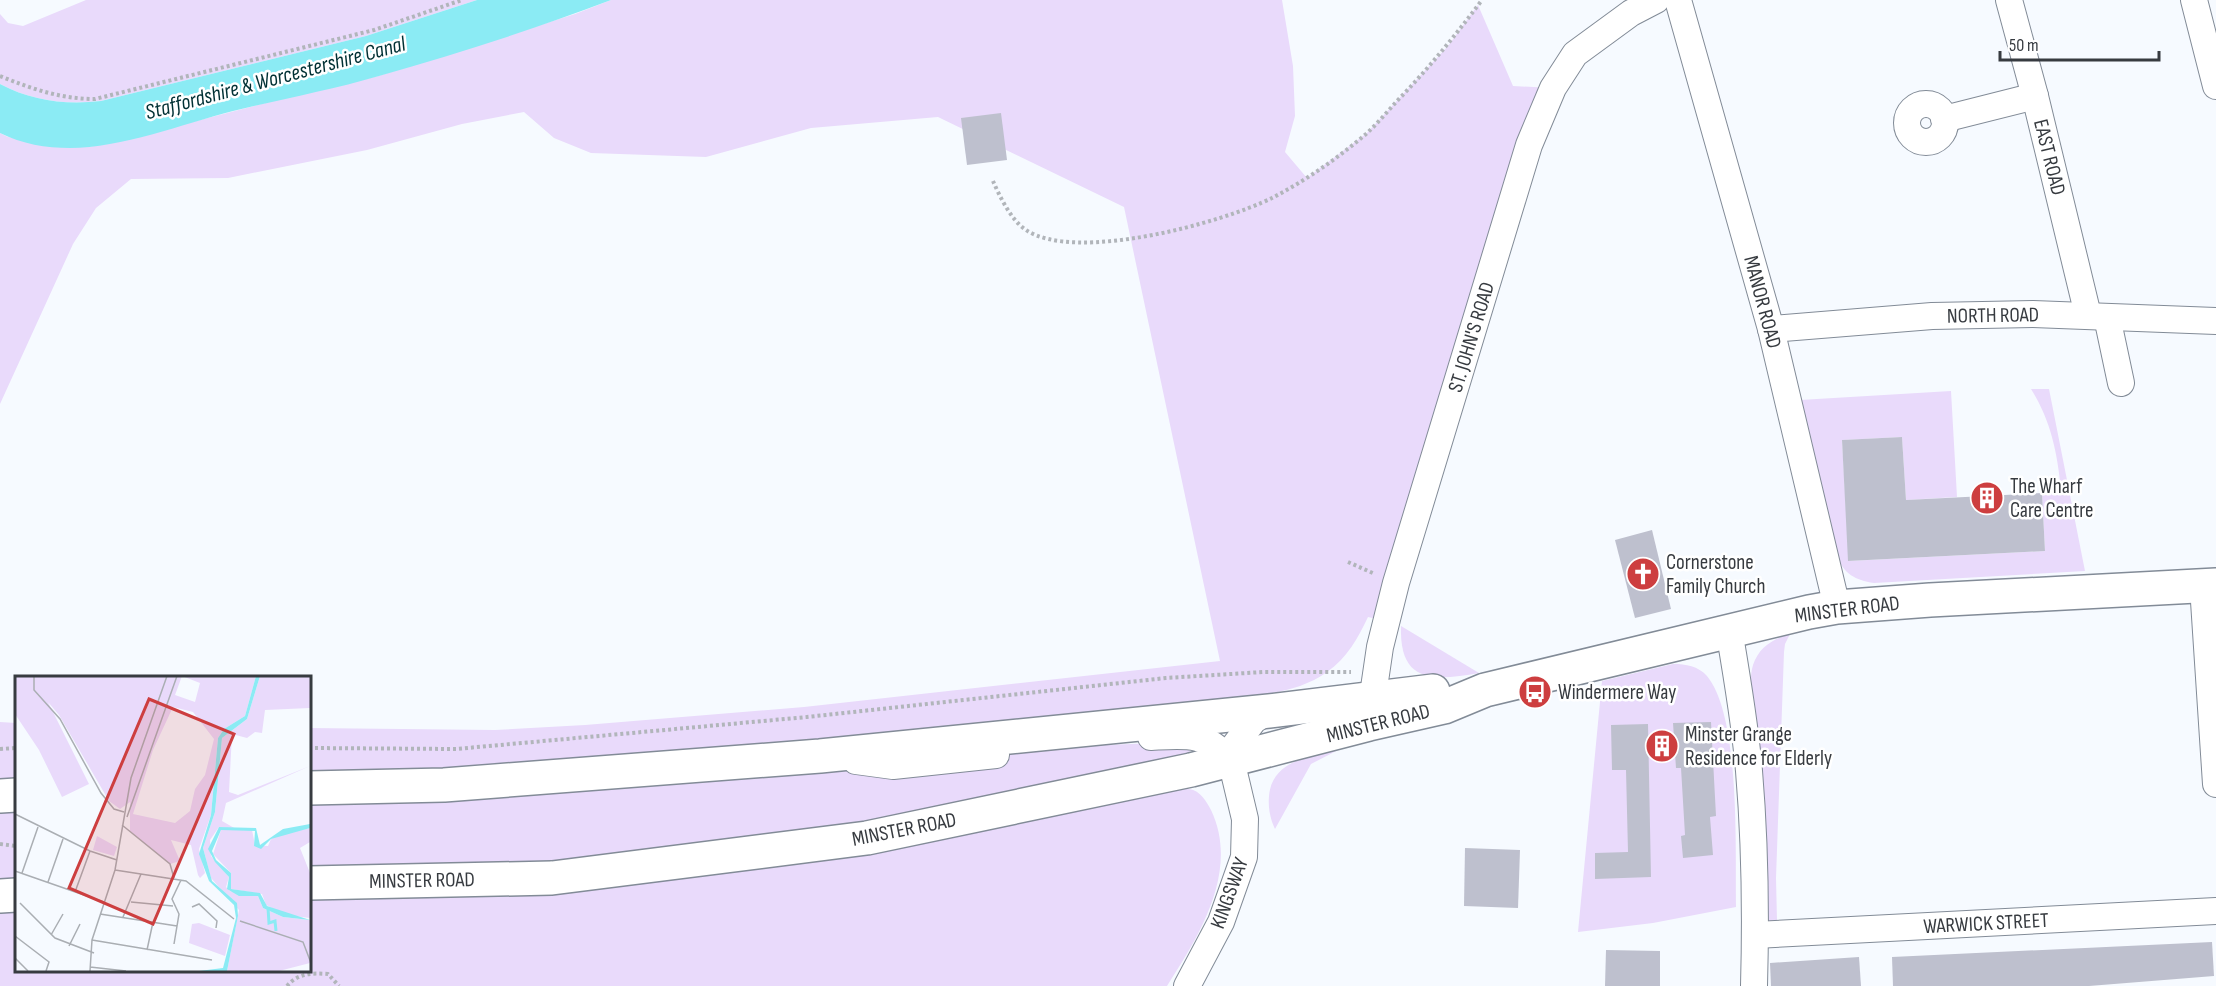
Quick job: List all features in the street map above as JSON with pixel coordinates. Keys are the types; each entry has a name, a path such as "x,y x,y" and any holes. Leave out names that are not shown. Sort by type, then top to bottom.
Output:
{"main road":[{"name":"MINSTER ROAD","path":"310,788 444,785 820,756 1269,711 1372,698 1444,707 1485,690 1729,630 1837,607 2209,585"},
{"name":"MINSTER ROAD","path":"310,883 552,878 867,838 1231,760 1372,698"},
{"path":"0,796 15,795"},
{"path":"0,896 15,895"}],"street":[{"name":"ST. JOHN'S ROAD","path":"1372,698 1396,583 1529,146 1553,88 1575,54 1631,13 1656,0"},
{"name":"MANOR ROAD","path":"1678,0 1771,329 1837,607"},
{"name":"EAST ROAD","path":"2009,0 2098,316 2121,383"},
{"path":"2203,8 2216,86"},
{"path":"1944,119 2035,96"},
{"name":"NORTH ROAD","path":"1771,329 1932,316 2033,314 2216,321"},
{"path":"2209,585 2216,784"},
{"path":"1729,630 1749,770 1753,833 1754,986"},
{"path":"1231,760 1235,745 1244,731 1254,720 1269,711"},
{"path":"820,756 893,766 1179,735 1216,744 1231,760"},
{"name":"KINGSWAY","path":"1187,986 1221,922 1244,857 1245,819 1231,760"},
{"name":"WARWICK STREET","path":"1755,935 2216,911"}],"path":[{"path":"0,76 54,96 95,99 374,30 462,0"},
{"path":"993,181 1011,213 1025,230 1048,240 1082,243 1158,234 1235,213 1272,198 1307,178 1367,133 1448,46 1482,0"},
{"path":"1348,562 1396,583"},
{"path":"310,748 456,748 807,717 1166,678 1263,672 1329,671 1372,698"},
{"path":"0,749 15,748"},
{"path":"0,844 15,846"},
{"path":"287,986 291,981 309,972 328,974 339,986"}],"shaded area":[{"path":"86,0 477,0 366,36 101,101 62,102 37,98 0,84 0,14 8,23 23,26"},
{"path":"611,0 1282,0 1293,66 1295,116 1285,152 1307,178 1367,133 1448,46 1478,5 1513,86 1553,88 1386,621 1368,617 1346,654 1327,672 1300,686 1270,694 1098,713 1099,743 1102,745 1161,743 1188,748 1190,752 1188,756 1116,786 1126,801 1165,791 1193,790 1200,794 1207,803 1219,833 1221,856 1212,902 1203,924 1167,986 0,986 0,722 15,723 15,971 310,971 310,728 495,730 585,725 804,707 1220,661 1124,207 938,117 811,128 706,157 591,153 554,138 524,112 462,124 367,150 228,178 131,179 96,208 73,244 0,404 0,133 8,137 87,147 107,144 378,76 575,14"},
{"path":"2031,389 2049,389 2085,571 1874,583 1856,578 1847,572 1837,556 1800,400 1951,391 1957,497 1906,500 1902,437 1842,440 1849,561 2045,551 2042,493 2061,489 2052,437 2044,413"},
{"path":"1401,626 1479,673 1448,677 1422,674 1406,659 1402,645"},
{"path":"1790,634 1784,652 1776,878 1777,921 1766,921 1761,772 1751,696 1751,674 1759,653 1772,641"},
{"path":"1673,664 1691,666 1707,676 1718,695 1726,722 1734,787 1736,907 1653,923 1578,932 1602,681"},
{"path":"1342,748 1311,764 1275,829 1270,813 1269,796 1278,774 1296,761"}],"water":[{"name":"Staffordshire & Worcestershire Canal","path":"477,0 611,0 525,31 408,68 343,86 233,111 131,140 90,147 61,148 25,143 0,133 0,84 37,98 62,102 101,101 366,36"}],"building":[{"path":"1001,113 1007,160 967,165 961,118"},
{"name":"The Wharf Care Centre","path":"1902,437 1906,500 2042,493 2045,551 1848,561 1842,440"},
{"name":"Cornerstone Family Church","path":"1652,530 1671,609 1635,618 1615,540"},
{"path":"1711,722 1716,816 1710,817 1713,855 1683,858 1681,836 1685,835 1681,768 1676,768 1673,723"},
{"path":"1648,724 1651,877 1595,879 1595,853 1628,852 1626,770 1612,770 1611,725"},
{"path":"1465,848 1520,850 1518,908 1464,906"},
{"path":"2212,942 2214,976 2089,986 1893,986 1892,957"},
{"path":"1606,950 1660,951 1660,986 1605,986"},
{"path":"1859,957 1861,986 1771,986 1770,963"}],"place":[{"name":"The Wharf Care Centre","path":"1987,498"},
{"name":"Cornerstone Family Church","path":"1643,574"},
{"name":"Windermere Way","path":"1535,692"},
{"name":"Minster Grange Residence for Elderly","path":"1662,746"}]}
